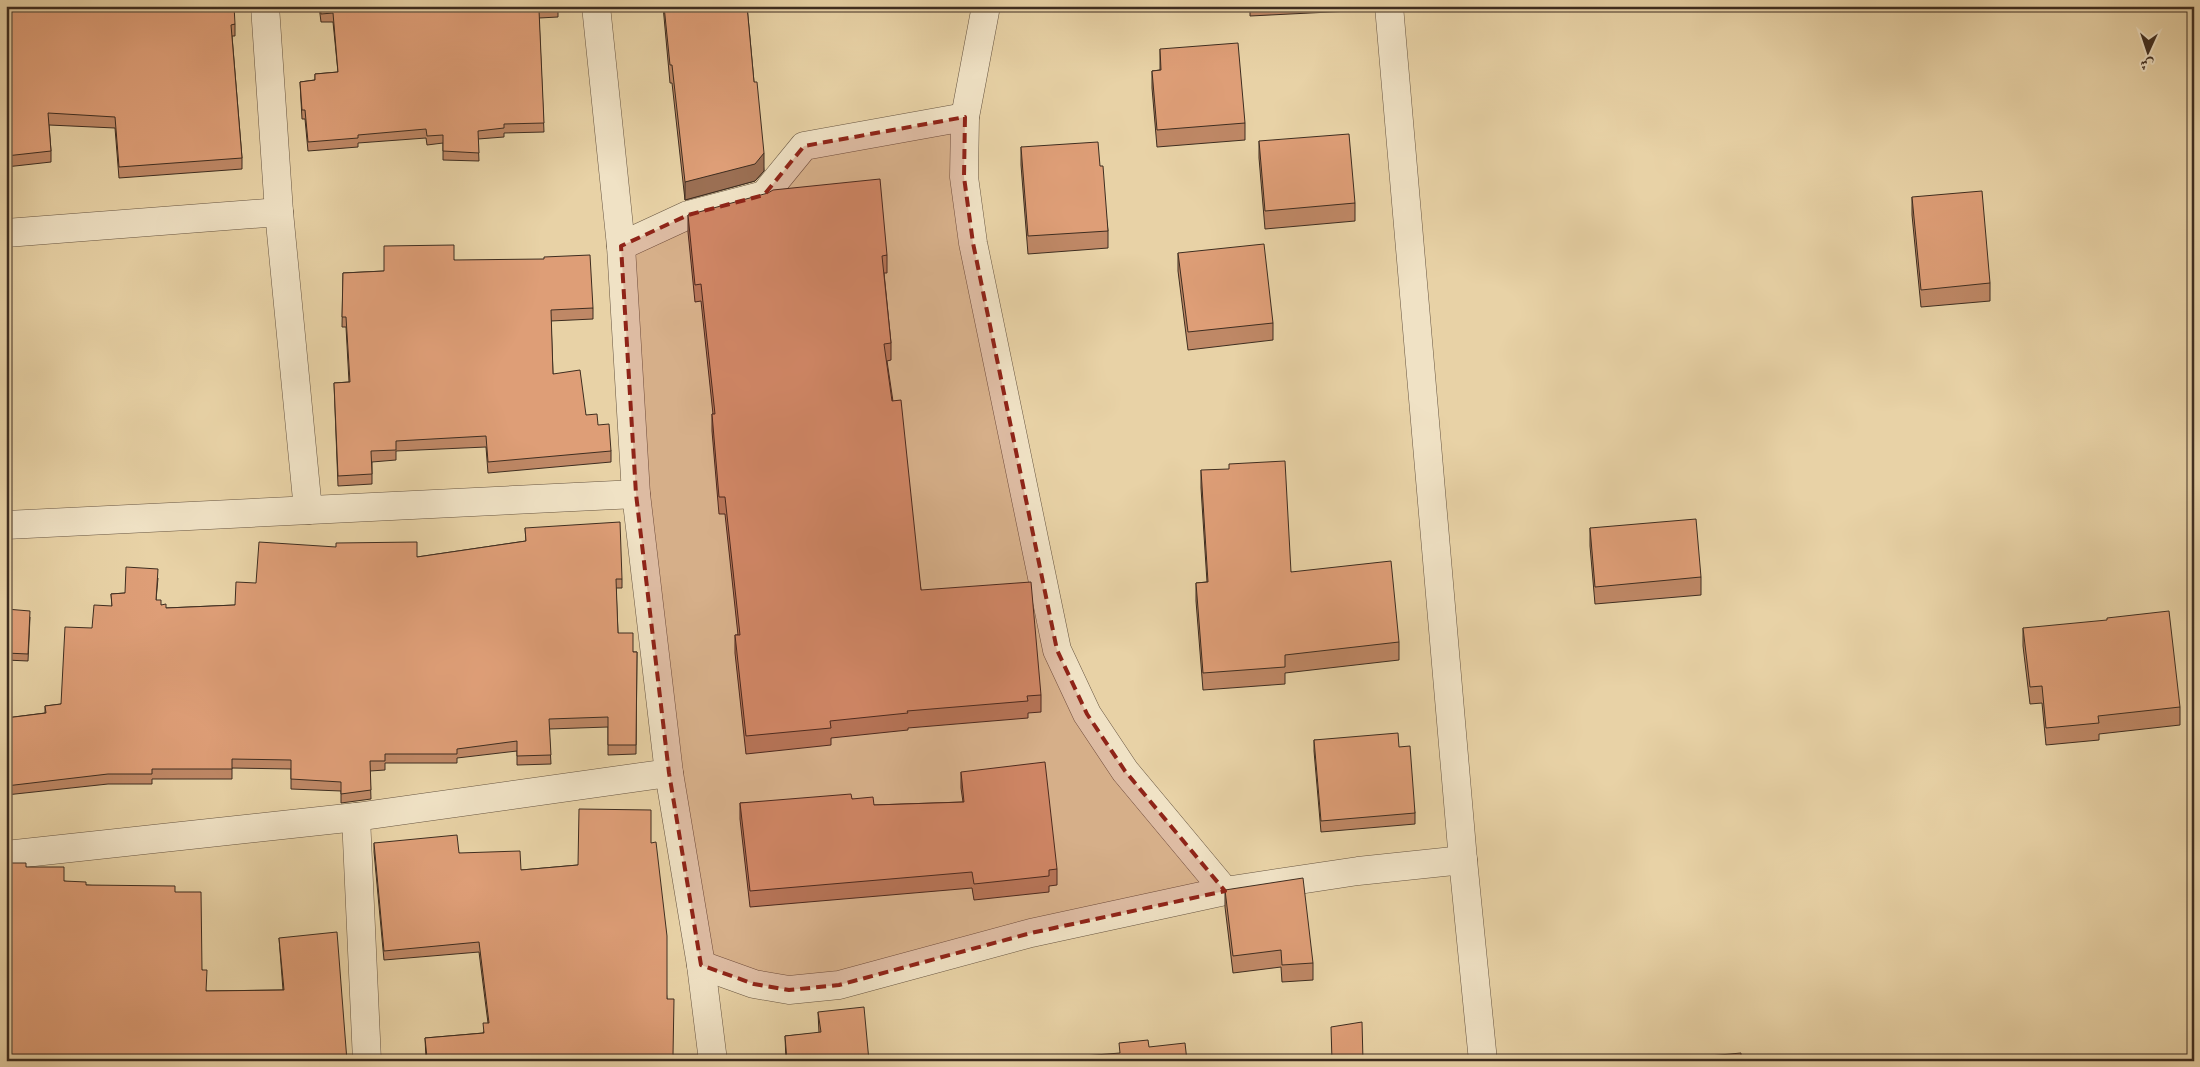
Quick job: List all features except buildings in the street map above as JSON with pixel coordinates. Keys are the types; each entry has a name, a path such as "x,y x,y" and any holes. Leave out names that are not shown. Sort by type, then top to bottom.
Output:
{"street":[{"path":"265,6 279,212 308,510"},
{"path":"596,6 622,246 636,494 669,773 702,965 713,1061"},
{"path":"986,6 964,117 964,177 973,243 1056,650 1087,714 1125,770 1225,891"},
{"path":"1389,6 1463,860 1483,1061"},
{"path":"622,246 688,215 764,195 804,146 964,117"},
{"path":"6,233 279,212"},
{"path":"6,525 636,494"},
{"path":"6,855 356,817 669,773"},
{"path":"356,817 367,1061"},
{"path":"702,965 754,984 789,990 839,985 1031,933 1225,891 1358,871 1463,860"}],"highlighted area":[{"path":"965,117 964,177 973,243 1057,650 1087,714 1125,771 1225,891 1031,933 839,985 789,990 754,984 701,965 669,773 636,494 621,246 688,215 764,195 804,146"}]}
